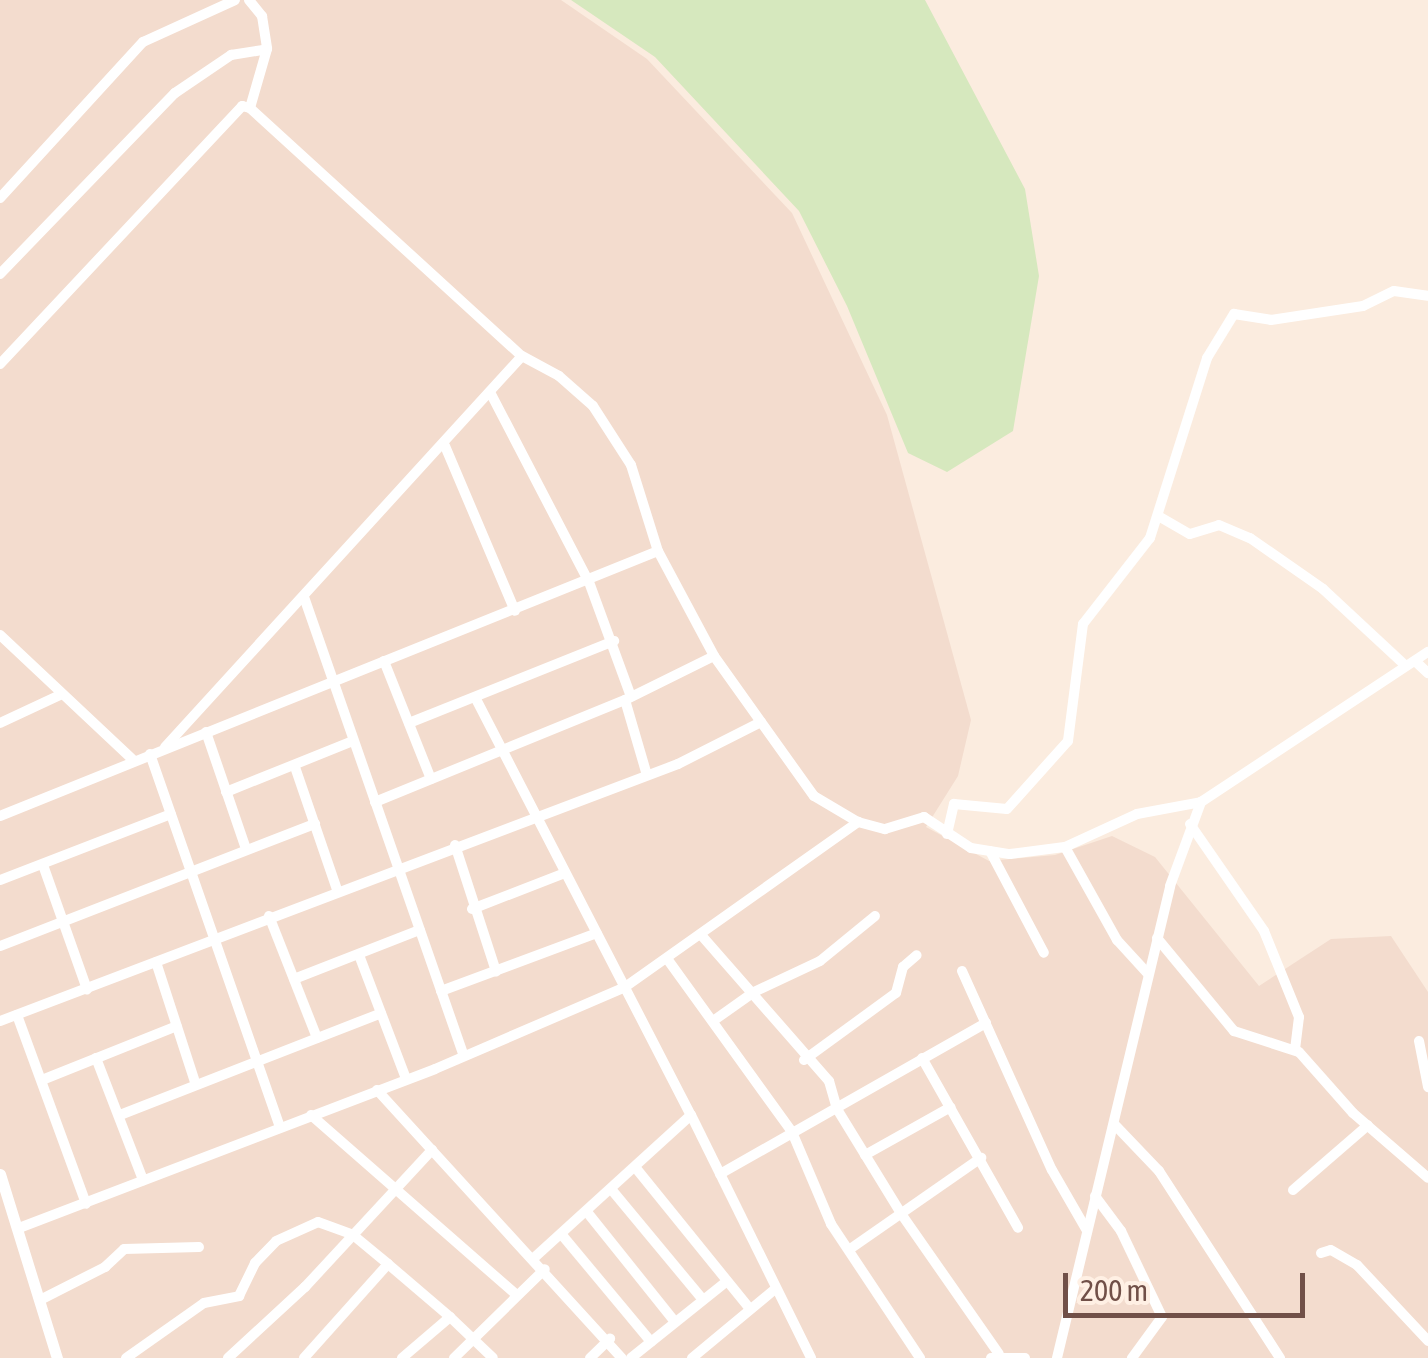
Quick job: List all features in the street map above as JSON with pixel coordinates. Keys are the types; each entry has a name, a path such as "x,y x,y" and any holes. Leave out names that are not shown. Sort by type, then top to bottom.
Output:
{"street":[{"path":"0,198 142,42 235,0"},
{"path":"249,0 262,16 268,48 250,108"},
{"path":"0,274 175,93 231,55 268,48"},
{"path":"0,364 242,106 250,108 522,356 558,376 604,420 631,465 658,551 714,656 814,796 858,822 885,829 924,817 947,834 990,851 1065,848 1137,814 1200,802 1428,652"},
{"path":"947,834 954,804 1007,809 1068,742 1083,624 1136,561 1160,517 1207,358 1234,314 1270,320 1342,311 1394,291 1428,296"},
{"path":"163,750 445,446 522,356"},
{"path":"491,394 589,582 614,641 646,772"},
{"path":"445,446 515,611"},
{"path":"1160,517 1190,534 1219,525 1250,538 1323,589 1410,664 1428,673"},
{"path":"0,816 658,551"},
{"path":"304,597 463,1054"},
{"path":"0,635 134,761"},
{"path":"409,723 614,641"},
{"path":"375,802 628,699 714,656"},
{"path":"384,661 431,779"},
{"path":"0,722 62,694"},
{"path":"476,699 500,752 691,1115 811,1358"},
{"path":"0,1021 534,814 678,764 761,722"},
{"path":"206,732 246,849"},
{"path":"226,792 354,741"},
{"path":"150,754 278,1124"},
{"path":"295,767 337,890"},
{"path":"1057,1358 1157,938 1200,802"},
{"path":"0,880 171,814"},
{"path":"18,1228 278,1124 406,1079 625,987 858,822"},
{"path":"0,946 315,824"},
{"path":"1190,824 1264,931 1299,1017 1295,1049"},
{"path":"455,845 472,909 496,971"},
{"path":"1065,848 1116,940 1148,974"},
{"path":"990,851 1044,953"},
{"path":"42,865 87,989"},
{"path":"472,909 565,873"},
{"path":"269,916 317,1038"},
{"path":"713,1021 754,992 820,960 874,916"},
{"path":"294,979 420,930"},
{"path":"442,992 597,934"},
{"path":"702,936 754,992 804,1060 829,1081 837,1109 995,1356 1026,1358"},
{"path":"1157,938 1234,1031 1295,1049 1368,1125 1428,1178"},
{"path":"359,955 406,1079"},
{"path":"804,1060 887,1001 902,967 918,955"},
{"path":"668,960 792,1132 832,1224 920,1358"},
{"path":"156,962 196,1085"},
{"path":"962,971 1052,1170 1086,1228"},
{"path":"120,1115 382,1013"},
{"path":"17,1015 86,1204"},
{"path":"720,1174 986,1023"},
{"path":"42,1080 176,1026"},
{"path":"1419,1041 1428,1086"},
{"path":"96,1058 143,1180"},
{"path":"922,1058 1018,1228"},
{"path":"378,1090 610,1340 622,1358"},
{"path":"865,1155 951,1107"},
{"path":"311,1115 514,1293"},
{"path":"535,1258 691,1115"},
{"path":"1115,1125 1167,1182 1280,1358"},
{"path":"1293,1190 1368,1125"},
{"path":"228,1358 353,1235 432,1150"},
{"path":"850,1248 981,1158"},
{"path":"636,1167 750,1310"},
{"path":"0,1174 42,1299 57,1358"},
{"path":"612,1189 703,1300"},
{"path":"1095,1196 1121,1231 1162,1317 1132,1358"},
{"path":"587,1212 675,1322"},
{"path":"126,1358 204,1303 238,1296 255,1262 283,1236 318,1222 353,1235 493,1358"},
{"path":"562,1236 651,1342"},
{"path":"42,1299 105,1266 124,1249 199,1247"},
{"path":"1321,1253 1331,1250 1357,1266 1428,1341"},
{"path":"304,1358 388,1264"},
{"path":"454,1358 514,1293 545,1269"},
{"path":"631,1358 727,1281"},
{"path":"692,1358 775,1289"},
{"path":"402,1358 450,1317"},
{"path":"590,1358 610,1340"}],"shaded area":[{"path":"0,0 561,0 647,59 792,213 887,415 971,720 958,776 926,827 989,861 1055,855 1112,836 1155,857 1259,986 1331,939 1391,936 1428,992 1428,1358 0,1358"}],"green space":[{"path":"571,0 925,0 1025,189 1039,276 1013,431 947,472 908,453 847,306 799,211 655,57"}]}
